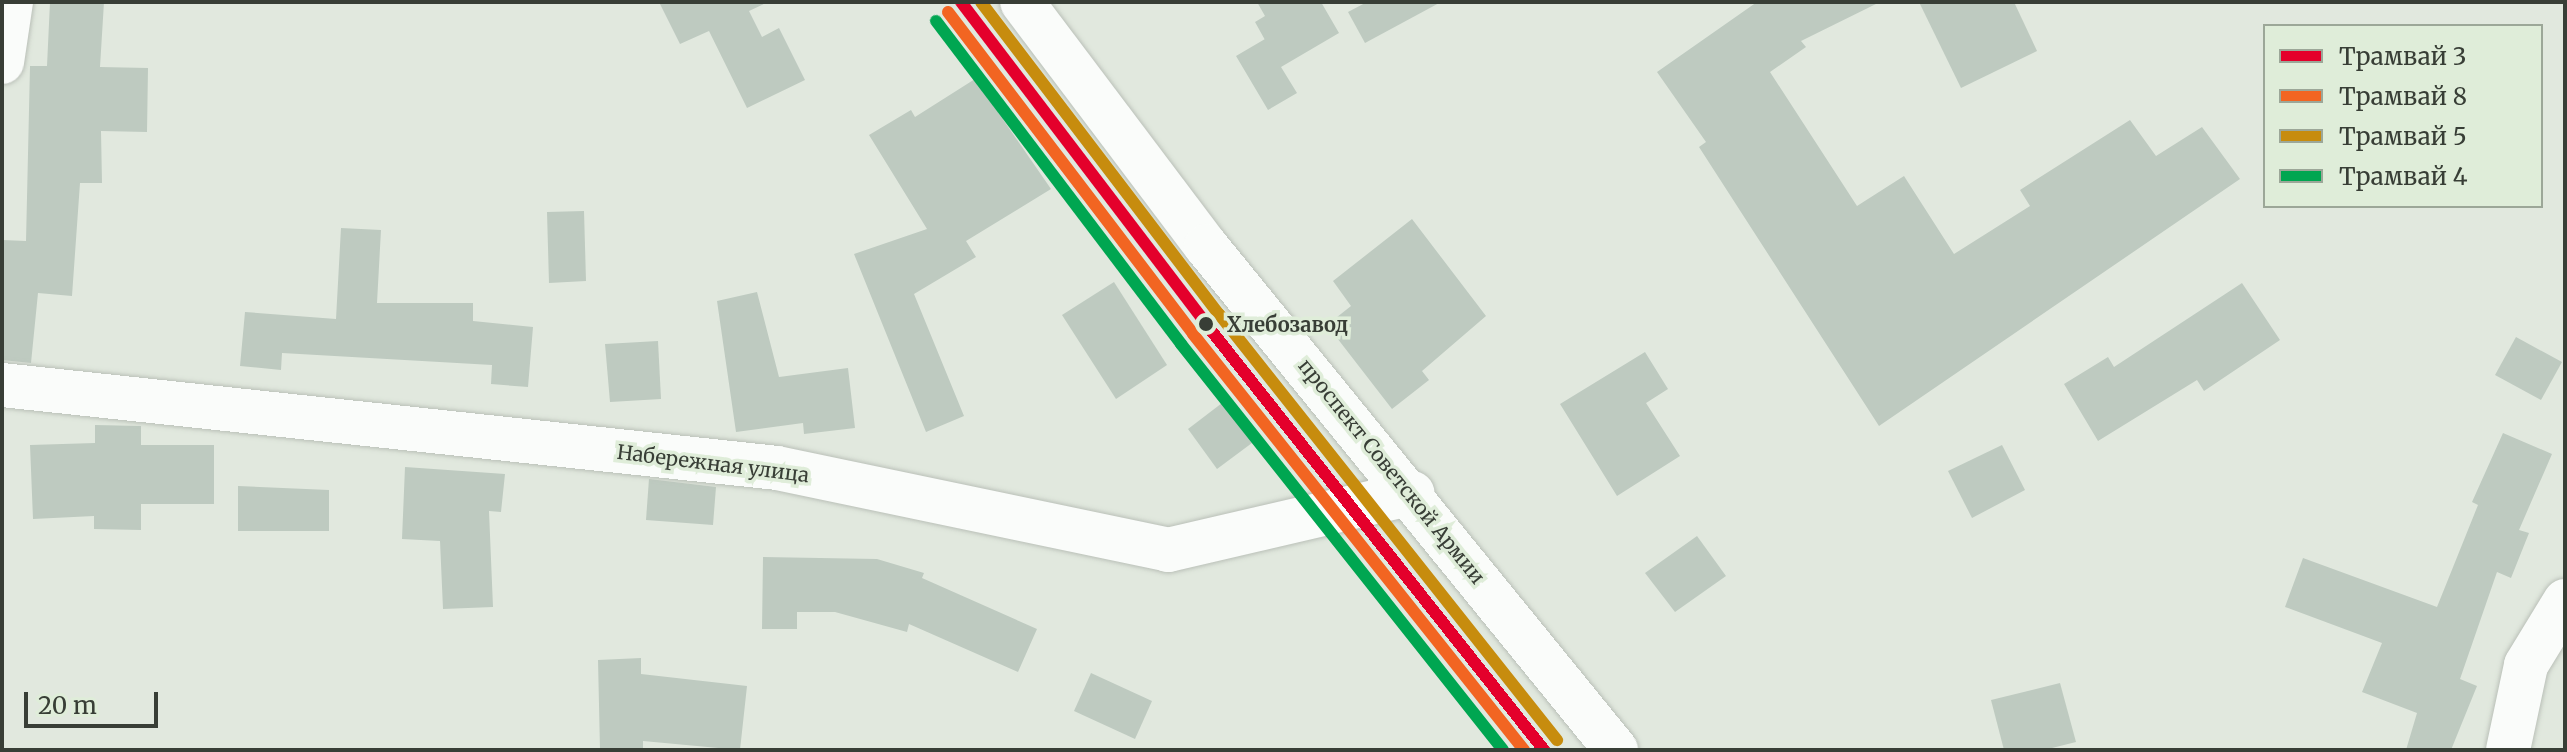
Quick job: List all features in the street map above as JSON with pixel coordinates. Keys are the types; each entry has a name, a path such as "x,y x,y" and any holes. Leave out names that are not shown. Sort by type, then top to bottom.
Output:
{"street":[{"path":"2,62 11,2"},
{"name":"проспект Советской Армии","path":"1022,2 1206,246 1412,493 1616,750"},
{"name":"Набережная улица","path":"2,385 777,468 1168,550 1412,493"},
{"path":"2508,750 2526,665 2565,601"}],"building":[{"path":"50,2 104,2 100,67 148,68 147,132 101,131 102,183 80,183 72,296 38,293 31,363 2,360 2,240 26,241 30,66 47,66"},
{"path":"659,2 768,2 749,11 762,37 779,28 805,80 747,108 709,31 680,44"},
{"path":"1257,2 1321,2 1339,33 1281,67 1297,93 1268,110 1236,56 1265,39 1255,22 1265,16"},
{"path":"1367,2 1441,2 1365,43 1348,12"},
{"path":"1757,2 1880,2 1801,41 1806,47 1770,72 1857,206 1904,176 1954,254 2030,206 2020,190 2130,120 2156,156 2202,127 2240,179 1879,426 1699,147 1706,142 1657,72"},
{"path":"1919,2 2014,2 2037,51 1961,88"},
{"path":"975,79 1051,189 966,241 976,257 914,294 964,416 926,432 854,254 927,229 869,135 911,110 915,117"},
{"path":"584,211 586,281 549,283 547,212"},
{"path":"1412,219 1486,316 1422,371 1429,380 1392,409 1327,325 1351,306 1333,281"},
{"path":"341,228 381,230 377,303 473,303 473,321 533,327 528,387 491,384 492,365 282,353 281,370 240,366 245,312 336,319"},
{"path":"1114,282 1167,365 1116,399 1062,315"},
{"path":"2242,283 2280,340 2204,391 2197,380 2098,441 2064,384 2108,357 2114,367"},
{"path":"757,292 779,377 848,368 855,428 804,434 803,423 736,432 717,301"},
{"path":"2516,337 2562,362 2541,400 2495,375"},
{"path":"658,341 661,399 610,402 605,344"},
{"path":"1645,352 1668,389 1646,403 1680,456 1617,496 1560,404"},
{"path":"1226,400 1256,440 1217,469 1188,429"},
{"path":"95,425 141,426 141,445 214,445 214,504 141,504 141,530 94,529 94,516 33,519 30,445 95,443"},
{"path":"2503,433 2552,454 2519,530 2529,533 2511,578 2497,572 2460,679 2477,686 2451,750 2406,750 2417,713 2362,692 2382,643 2285,607 2303,558 2437,607 2478,505 2472,502"},
{"path":"2002,445 2025,490 1972,518 1948,471"},
{"path":"405,467 505,474 501,512 489,511 493,607 443,609 440,541 402,539"},
{"path":"649,479 716,487 713,525 646,520"},
{"path":"238,486 329,490 329,531 238,531"},
{"path":"1697,536 1726,576 1675,612 1645,573"},
{"path":"763,557 877,559 924,573 922,578 1037,629 1018,672 909,624 907,632 835,612 797,612 797,629 762,629"},
{"path":"641,658 641,674 747,686 740,750 643,741 643,750 600,750 598,660"},
{"path":"1091,673 1152,701 1135,739 1074,711"},
{"path":"2060,683 2076,742 2044,750 2004,750 1991,700"}],"tram line":[{"name":"3","path":"961,2 1206,324 1544,750"},
{"name":"5","path":"981,2 1219,314 1557,740"},
{"name":"8","path":"948,12 1193,334 1524,750"},
{"name":"4","path":"936,21 1181,344 1503,750"}],"place":[{"name":"Хлебозавод","path":"1206,324"}]}
